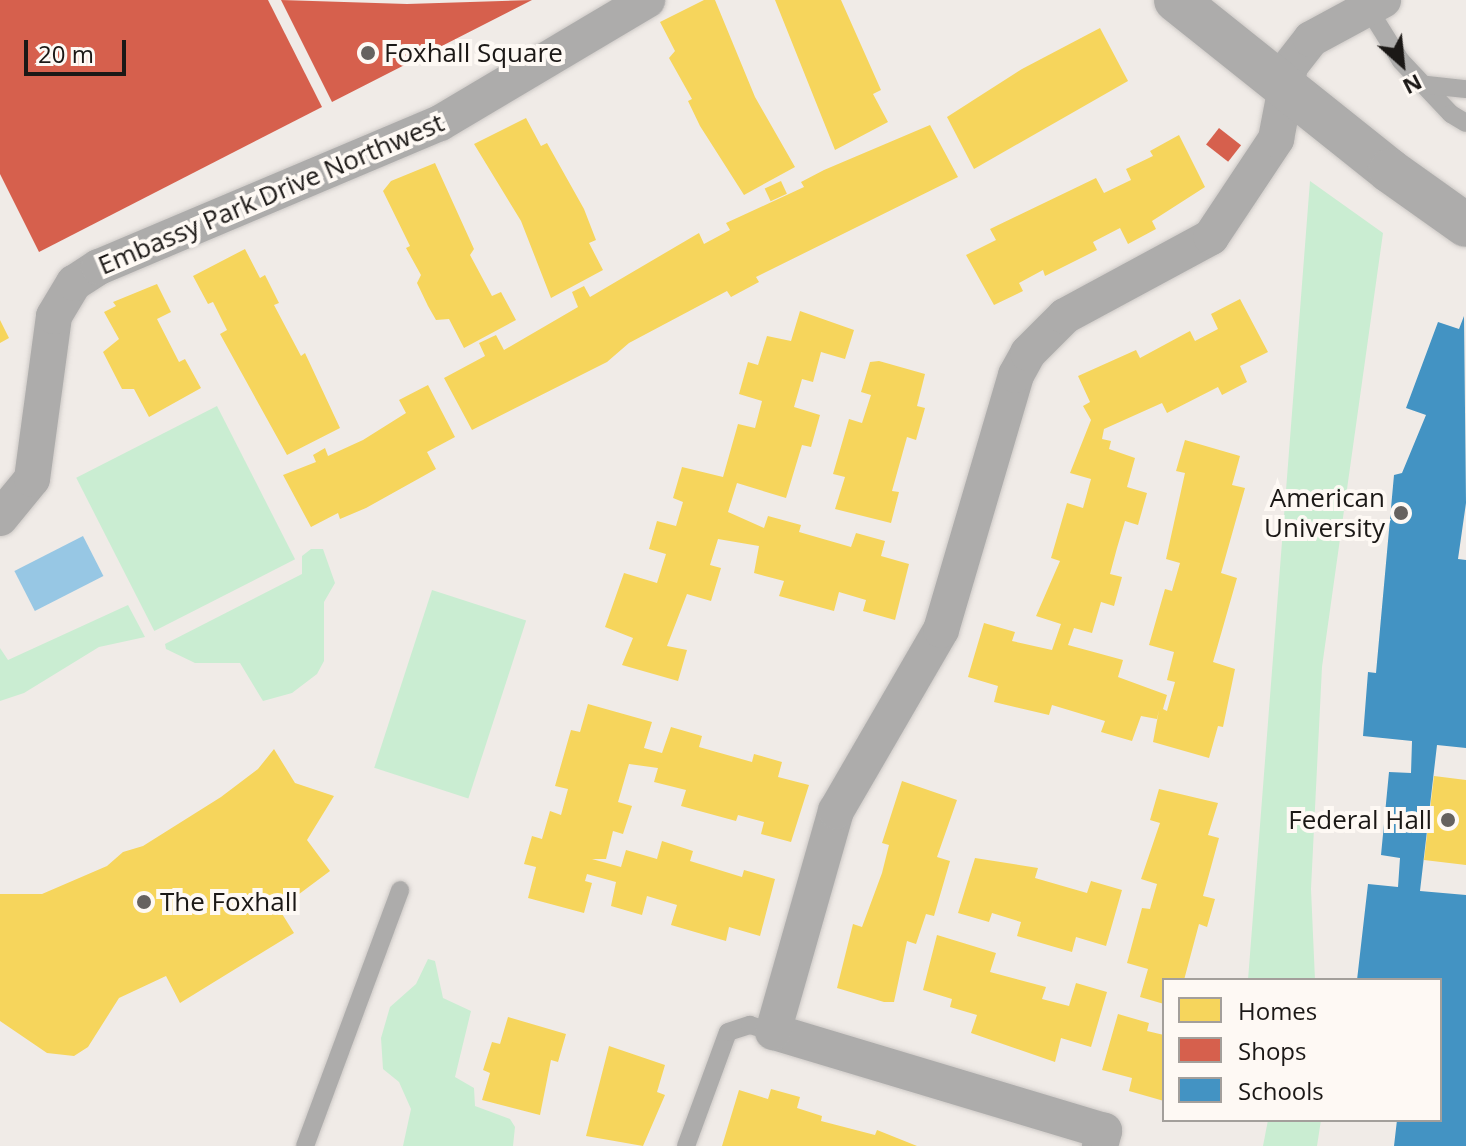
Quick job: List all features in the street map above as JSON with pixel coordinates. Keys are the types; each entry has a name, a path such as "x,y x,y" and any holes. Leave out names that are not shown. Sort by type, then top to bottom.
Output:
{"street":[{"name":"Embassy Park Drive Northwest","path":"0,518 32,479 54,316 74,283 99,267 440,123 647,0"},
{"path":"1176,0 1466,225"},
{"path":"1100,1146 1104,1131 773,1032 836,811 941,630 1016,375 1028,353 1065,316 1201,243 1219,228 1276,139 1283,86 1311,39 1375,4"}],"lane":[{"path":"1375,4 1401,61 1427,85 1451,114 1466,123"},
{"path":"1427,85 1466,89"},
{"path":"305,1146 400,890"},
{"path":"686,1146 728,1032 750,1025 773,1032"}],"green space":[{"path":"1310,181 1383,233 1322,667 1311,889 1315,978 1248,978"},
{"path":"217,406 295,559 154,631 76,478"},
{"path":"311,549 323,549 335,583 324,602 324,661 317,674 292,693 263,701 240,663 195,663 166,649 165,644 302,574 302,556"},
{"path":"432,590 526,621 468,798 374,768"},
{"path":"128,605 145,637 99,647 24,693 0,701 0,648 8,660"},
{"path":"428,959 435,961 443,998 471,1011 455,1077 474,1088 475,1106 510,1119 515,1127 513,1146 403,1146 411,1109 399,1082 383,1069 381,1038 390,1007 416,984"},
{"path":"1268,1122 1321,1122 1317,1146 1263,1146"}],"water":[{"path":"83,536 103,576 35,611 14,571"}],"building: Homes":[{"path":"704,0 715,0 755,97 795,167 744,195 700,126 688,101 692,99 669,58 675,51 660,22"},
{"path":"775,0 841,0 881,90 873,94 888,122 835,150"},
{"path":"1100,28 1128,81 974,169 947,117 1022,69"},
{"path":"526,118 541,146 547,143 584,209 596,240 589,243 603,270 551,298 521,221 474,144"},
{"path":"930,125 958,177 756,277 759,282 731,297 727,291 629,343 607,362 472,430 444,378 485,356 479,343 496,335 504,350 578,307 572,292 584,286 590,297 699,233 704,244 730,230 726,223 804,187 801,182"},
{"path":"1179,135 1205,187 1152,221 1156,229 1128,244 1120,228 1093,242 1097,250 1045,276 1043,270 1019,283 1023,291 994,305 966,255 996,240 990,229 1096,178 1104,193 1131,180 1126,169 1153,156 1150,151"},
{"path":"435,163 474,249 470,255 492,296 501,292 516,320 464,348 449,319 436,320 428,306 417,283 421,275 406,248 410,246 383,191 391,181"},
{"path":"781,181 787,194 771,201 765,189"},
{"path":"245,249 260,278 265,275 279,303 274,305 301,356 305,353 340,428 287,455 220,334 227,330 213,302 208,304 193,276"},
{"path":"157,284 171,312 157,319 179,362 185,359 201,388 149,417 134,389 122,389 103,352 119,339 104,312 116,306 113,302"},
{"path":"1240,299 1268,352 1240,366 1247,382 1222,395 1218,387 1167,413 1162,403 1104,429 1102,439 1111,441 1109,449 1135,458 1127,487 1147,493 1138,525 1125,521 1117,548 1110,574 1122,577 1114,606 1101,602 1092,633 1074,628 1068,645 1123,660 1118,677 1167,695 1163,709 1167,711 1175,682 1167,680 1174,652 1149,645 1165,589 1172,591 1180,563 1166,559 1185,473 1176,471 1185,440 1240,456 1232,485 1245,488 1221,573 1237,578 1213,662 1235,669 1223,727 1218,726 1209,758 1153,742 1159,710 1157,719 1141,716 1132,741 1101,732 1105,721 1052,705 1049,715 994,702 998,686 968,677 984,623 1015,632 1012,641 1052,650 1061,624 1036,616 1060,561 1051,558 1067,503 1083,508 1091,479 1070,473 1091,420 1083,406 1090,402 1078,376 1136,350 1140,358 1190,331 1195,341 1218,329 1211,314"},
{"path":"800,311 854,330 845,359 821,352 813,382 802,379 794,407 820,415 811,447 802,445 786,498 737,483 728,512 764,528 768,516 801,525 799,532 851,547 856,533 885,541 881,556 909,564 895,620 863,611 866,600 839,592 834,611 779,596 784,581 754,573 759,546 718,539 710,565 721,568 711,601 687,594 667,646 687,650 678,681 622,665 633,638 605,627 624,573 657,583 666,554 649,549 657,521 676,526 683,502 673,498 682,467 723,477 738,424 755,428 762,401 739,394 748,362 758,365 767,336 791,341"},
{"path":"0,320 9,338 0,343"},
{"path":"879,361 925,374 917,406 925,408 916,440 907,437 892,491 899,492 891,523 835,509 845,477 833,474 849,419 862,423 871,395 861,392 870,362"},
{"path":"428,385 455,437 427,452 436,469 366,508 340,519 338,513 311,527 283,475 316,462 313,455 325,448 328,456 363,440 406,413 399,400"},
{"path":"588,704 652,722 644,748 662,753 671,727 702,736 699,747 752,762 754,754 782,762 778,777 809,785 791,842 761,834 764,822 738,815 736,821 681,806 686,790 654,782 658,768 629,764 618,802 632,806 623,834 613,831 606,859 592,859 621,867 626,850 657,859 662,841 693,851 690,861 742,877 744,870 775,879 760,936 729,927 726,941 671,925 677,905 647,896 642,915 611,906 616,882 587,874 585,881 592,883 584,913 528,898 536,867 524,864 532,836 542,839 550,811 561,815 568,789 555,786 571,730 580,732"},
{"name":"The Foxhall","path":"274,749 295,783 334,796 307,840 330,871 279,909 294,933 180,1003 166,976 119,998 88,1047 74,1056 47,1053 0,1021 0,894 42,894 107,866 123,852 143,846 221,797 258,769"},
{"name":"Federal Hall","path":"1434,776 1466,780 1466,865 1424,860"},
{"path":"902,781 957,800 937,857 950,861 934,916 926,914 916,944 907,941 894,1002 884,1002 837,988 853,924 862,927 882,873 889,845 882,843"},
{"path":"1159,789 1218,803 1208,835 1219,838 1203,896 1215,899 1207,927 1199,924 1185,978 1162,978 1162,1003 1140,997 1148,969 1127,963 1142,908 1150,909 1157,884 1141,879 1160,823 1150,820"},
{"path":"975,858 1038,868 1035,878 1087,893 1091,881 1122,890 1106,946 1076,937 1072,952 1017,936 1021,922 992,913 989,922 958,913"},
{"path":"937,935 996,953 990,972 1046,987 1042,999 1069,1006 1076,983 1107,992 1091,1047 1061,1038 1055,1062 971,1033 977,1015 950,1007 952,999 923,990"},
{"path":"1118,1014 1149,1023 1147,1031 1162,1035 1162,1100 1129,1091 1132,1078 1102,1070"},
{"path":"508,1017 566,1034 558,1062 551,1060 540,1115 482,1100 490,1073 483,1070 492,1042 500,1044"},
{"path":"609,1046 665,1065 657,1092 665,1095 643,1146 586,1136"},
{"path":"771,1089 800,1097 797,1108 822,1116 821,1121 875,1135 877,1130 917,1146 722,1146 739,1090 768,1099"}],"building: Shops":[{"path":"0,0 268,0 322,107 39,252 0,174"},
{"name":"Foxhall Square","path":"281,0 407,4 532,0 332,102"},
{"path":"1219,128 1241,145 1228,162 1206,145"}],"building: Schools":[{"path":"1464,316 1466,503 1458,559 1466,560 1466,748 1437,745 1420,891 1466,895 1466,1146 1394,1146 1397,1122 1442,1122 1442,978 1357,978 1368,884 1398,887 1400,858 1381,855 1389,772 1411,773 1412,741 1363,736 1368,672 1376,673 1394,475 1402,473 1426,415 1406,408 1438,322 1459,329"}],"place":[{"name":"Foxhall Square","path":"368,53"},
{"name":"American University","path":"1401,513"},
{"name":"Federal Hall","path":"1448,820"},
{"name":"The Foxhall","path":"144,902"}]}
